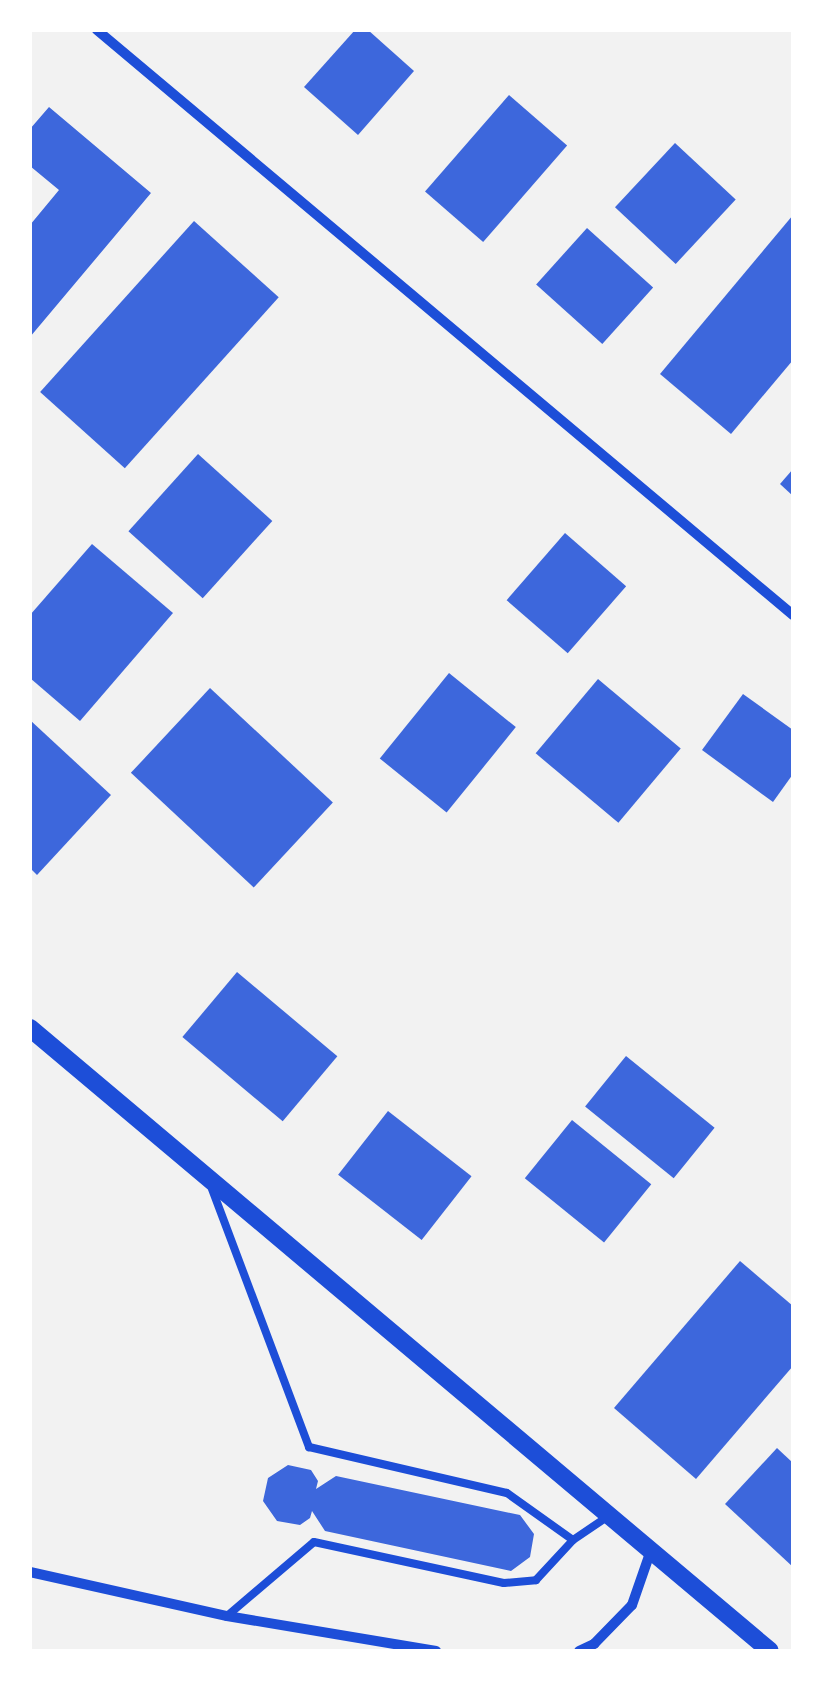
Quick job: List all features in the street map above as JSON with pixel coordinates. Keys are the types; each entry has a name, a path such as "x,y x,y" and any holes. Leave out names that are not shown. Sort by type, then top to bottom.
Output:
{"street":[{"path":"96,30 793,615"},
{"path":"30,1028 770,1651"},
{"path":"579,1651 594,1644 632,1605 650,1553"},
{"path":"30,1572 226,1616 436,1651"}],"lane":[{"path":"207,1175 310,1447 506,1494 574,1540"},
{"path":"226,1616 314,1542 504,1583 536,1580 574,1540 608,1517"}],"building":[{"path":"355,30 368,30 414,71 358,135 304,87"},
{"path":"509,95 567,146 483,242 425,192"},
{"path":"49,107 151,193 30,337 30,225 59,190 30,166 30,129"},
{"path":"675,143 736,200 676,264 615,207"},
{"path":"793,215 793,360 731,434 660,374"},
{"path":"194,221 279,297 125,468 40,392"},
{"path":"587,228 653,288 602,344 536,284"},
{"path":"198,454 272,521 203,598 128,531"},
{"path":"793,469 793,496 780,484"},
{"path":"565,533 626,586 568,653 507,600"},
{"path":"92,544 173,613 80,721 30,678 30,615"},
{"path":"449,673 516,727 447,813 380,758"},
{"path":"598,679 681,748 618,823 536,753"},
{"path":"210,688 333,803 254,887 131,773"},
{"path":"743,694 793,730 793,774 773,802 702,750"},
{"path":"30,720 111,795 37,875 30,868"},
{"path":"237,972 337,1056 283,1121 182,1037"},
{"path":"626,1056 715,1128 674,1178 585,1107"},
{"path":"388,1111 472,1176 422,1240 338,1175"},
{"path":"572,1120 651,1184 604,1242 525,1178"},
{"path":"740,1261 793,1306 793,1366 696,1479 614,1408"},
{"path":"777,1448 793,1463 793,1567 725,1504"},
{"path":"288,1465 311,1470 318,1481 316,1489 336,1476 520,1515 534,1534 530,1557 511,1571 325,1531 312,1511 310,1518 300,1525 277,1521 263,1501 268,1478"}]}
